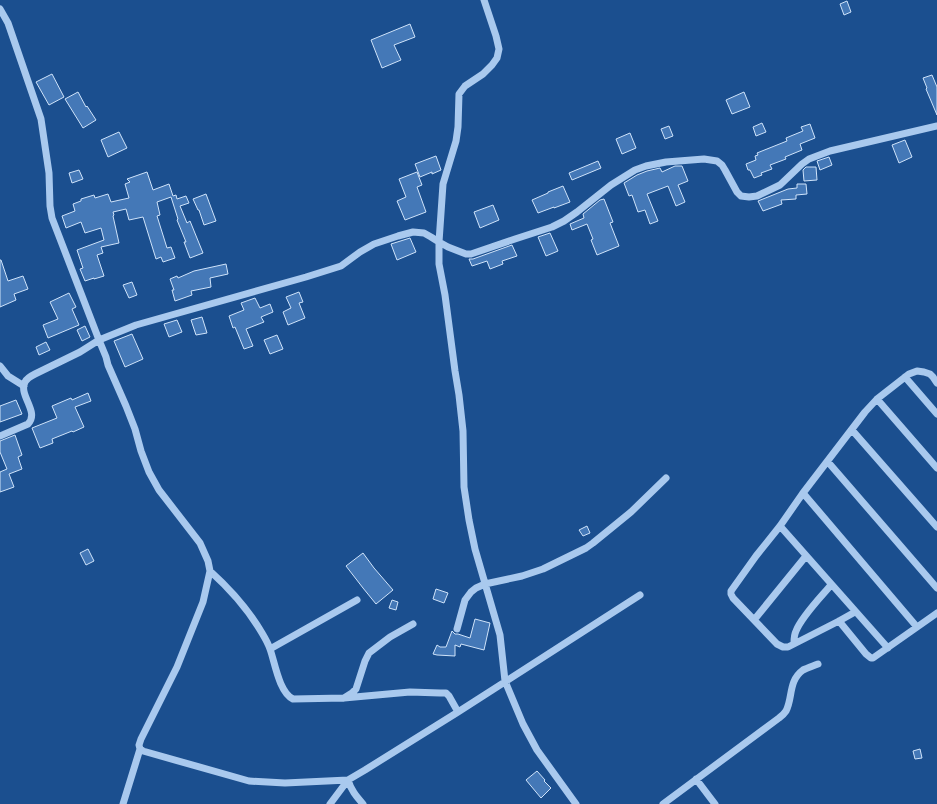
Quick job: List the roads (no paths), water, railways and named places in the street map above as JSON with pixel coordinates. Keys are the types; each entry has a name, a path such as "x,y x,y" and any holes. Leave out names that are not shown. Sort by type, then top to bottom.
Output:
{"street":[{"path":"484,0 499,49 497,58 492,66 465,86 459,94 456,141 443,184 439,242 440,264 463,431 465,493 475,549 500,635 505,681 523,724 537,750 576,804"},
{"path":"0,9 8,23 41,119 49,173 52,218 108,365 135,429 141,451 150,472 159,490 200,543 208,561 210,571 203,602 177,667 139,745 140,749 124,804"},
{"path":"0,436 28,424 32,417 24,392 25,382 28,378 80,352 99,340 136,325 341,266 374,244 398,236 413,232 424,234 460,252 471,254 552,227 564,221 611,185 635,170 656,164 704,159 717,162 722,165 737,192 741,196 757,196 780,185 809,159 830,151 937,126"},
{"path":"0,366 8,376 24,386"},
{"path":"855,612 839,622 785,647 781,647 733,598 731,592 756,556 865,412 877,400 909,374 917,371 924,372 933,377 937,383"},
{"path":"905,378 937,414"},
{"path":"877,400 937,468"},
{"path":"930,406 937,401"},
{"path":"852,430 937,527"},
{"path":"828,462 937,588"},
{"path":"458,629 465,600 473,590 485,584 522,576 586,548 631,512 666,478"},
{"path":"803,493 917,627"},
{"path":"780,526 888,648"},
{"path":"754,620 806,556"},
{"path":"210,571 222,582 249,613 270,649 275,667 285,691 293,699 344,698 410,692 446,693 458,712"},
{"path":"794,643 795,632 798,626 831,585"},
{"path":"330,804 348,780 458,712 640,595"},
{"path":"270,649 357,600"},
{"path":"839,622 866,654 873,658 937,613"},
{"path":"344,698 352,693 356,688 369,653 390,637 413,624"},
{"path":"663,804 779,718 787,709 792,687 799,674 804,670 818,664"},
{"path":"140,749 249,781 285,783 348,780"},
{"path":"696,779 715,804"},
{"path":"348,780 350,788 363,804"}]}
